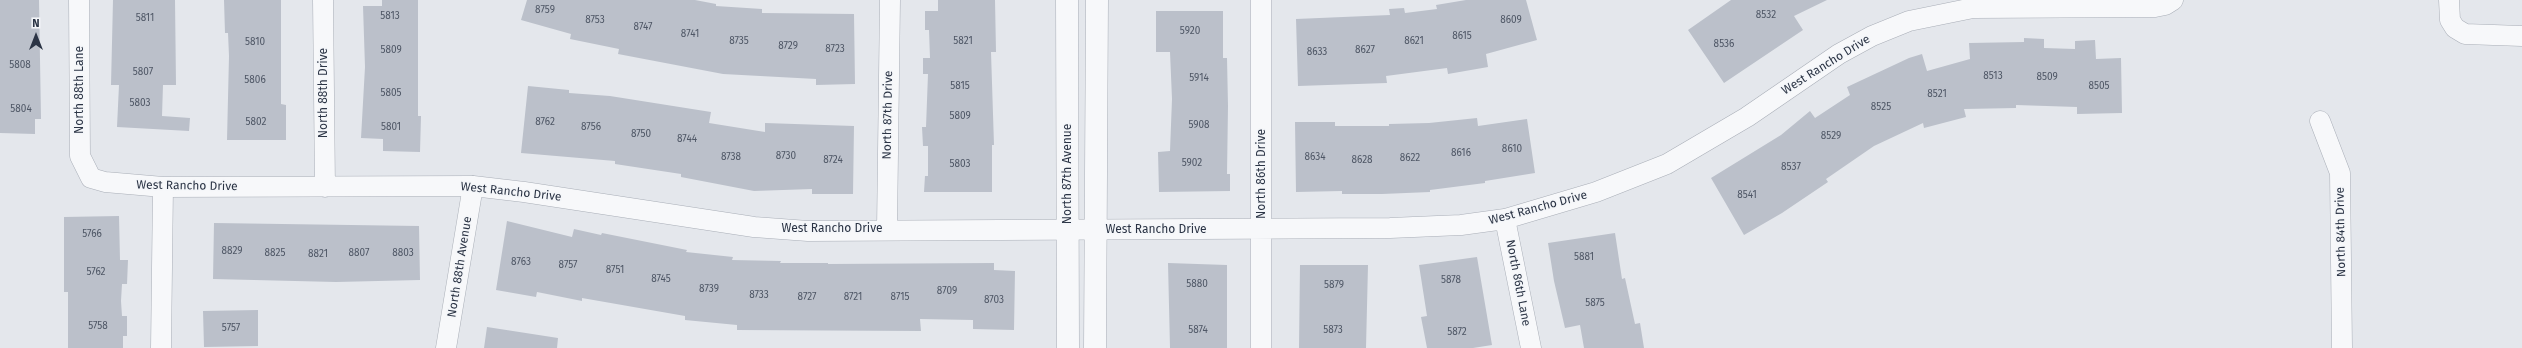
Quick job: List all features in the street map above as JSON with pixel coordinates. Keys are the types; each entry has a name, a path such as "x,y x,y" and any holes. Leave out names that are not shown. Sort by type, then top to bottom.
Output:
{"street":[{"name":"North 88th Lane","path":"80,0 80,156 91,178"},
{"name":"North 88th Drive","path":"323,0 325,187"},
{"name":"North 87th Drive","path":"887,229 890,0"},
{"name":"North 87th Avenue","path":"1067,0 1069,229 1068,348"},
{"path":"1095,348 1097,230 1097,0"},
{"name":"North 86th Drive","path":"1261,0 1261,348"},
{"name":"West Rancho Drive","path":"91,178 105,182 163,187 473,186 532,193 754,227 808,231 887,229 1262,229 1461,225 1505,219 1596,192 1667,164 1747,117 1838,54 1872,36 1910,21 1973,8 2155,7 2173,0"},
{"path":"2449,0 2450,20 2455,28 2465,34 2475,36 2522,36"},
{"name":"North 84th Drive","path":"2320,121 2340,173 2342,348"},
{"name":"North 88th Avenue","path":"446,348 473,186"},
{"path":"161,348 163,187"},
{"name":"North 86th Lane","path":"1505,219 1531,348"}],"building":[{"path":"0,0 39,0 41,119 35,119 35,134 0,133"},
{"path":"113,0 175,0 176,85 163,85 162,116 190,118 189,131 117,127 119,85 111,85"},
{"path":"224,0 281,0 281,104 286,105 286,140 227,140 229,56 228,33 225,33"},
{"path":"382,0 418,0 418,116 421,116 420,152 383,151 383,139 361,138 365,67 363,6 382,6"},
{"path":"527,0 695,0 716,4 716,6 762,9 762,13 854,14 855,84 816,85 816,79 723,74 618,54 619,49 570,39 571,34 521,20"},
{"path":"938,0 995,0 996,52 991,52 994,145 992,145 992,192 924,192 925,176 928,176 928,146 923,146 922,127 926,127 928,74 923,74 923,58 930,58 929,30 925,30 925,11 938,11"},
{"path":"1466,0 1526,0 1537,40 1486,54 1488,67 1448,74 1447,68 1386,76 1387,83 1298,86 1296,19 1390,15 1389,9 1404,8 1405,13 1437,9 1436,5"},
{"path":"1731,0 1827,0 1794,16 1803,30 1724,83 1688,30"},
{"path":"1156,11 1223,11 1223,58 1227,58 1227,174 1230,174 1230,191 1159,192 1158,152 1170,151 1172,99 1170,52 1156,52"},
{"path":"2024,38 2044,39 2044,48 2075,49 2075,41 2095,40 2096,59 2121,58 2122,113 2077,114 2077,107 2016,105 2016,108 1964,109 1966,117 1924,128 1923,123 1874,146 1826,179 1828,182 1782,213 1744,235 1711,178 1781,135 1810,111 1815,118 1850,95 1847,87 1909,58 1922,54 1927,71 1970,59 1969,43 2024,42"},
{"path":"528,86 569,90 569,93 610,96 711,112 709,123 765,132 765,123 854,126 853,194 812,194 812,189 754,191 681,177 681,174 615,164 615,161 521,153"},
{"path":"1477,118 1478,126 1527,119 1535,173 1485,181 1485,183 1430,190 1430,192 1342,194 1342,191 1296,192 1295,122 1335,122 1335,126 1389,126 1389,124 1429,123"},
{"path":"119,216 120,260 128,260 127,284 122,284 121,301 122,316 127,316 127,336 123,336 123,348 68,348 68,292 64,292 64,217"},
{"path":"507,221 572,237 574,229 601,235 602,233 687,250 686,252 733,257 732,260 828,264 994,263 994,270 1015,271 1014,330 973,329 973,320 920,319 921,331 737,330 737,325 685,320 685,316 582,298 582,301 537,292 536,297 496,290"},
{"path":"214,223 419,226 420,280 336,282 213,279"},
{"path":"1615,233 1622,279 1625,278 1635,324 1640,323 1644,348 1584,348 1580,325 1565,328 1554,281 1548,243"},
{"path":"1477,257 1492,345 1473,348 1427,348 1421,317 1427,316 1419,265"},
{"path":"1168,263 1227,265 1227,348 1170,348"},
{"path":"1300,265 1368,265 1366,348 1299,348"},
{"path":"258,310 258,346 204,347 203,311"},
{"path":"487,327 558,338 557,348 484,348"}]}
